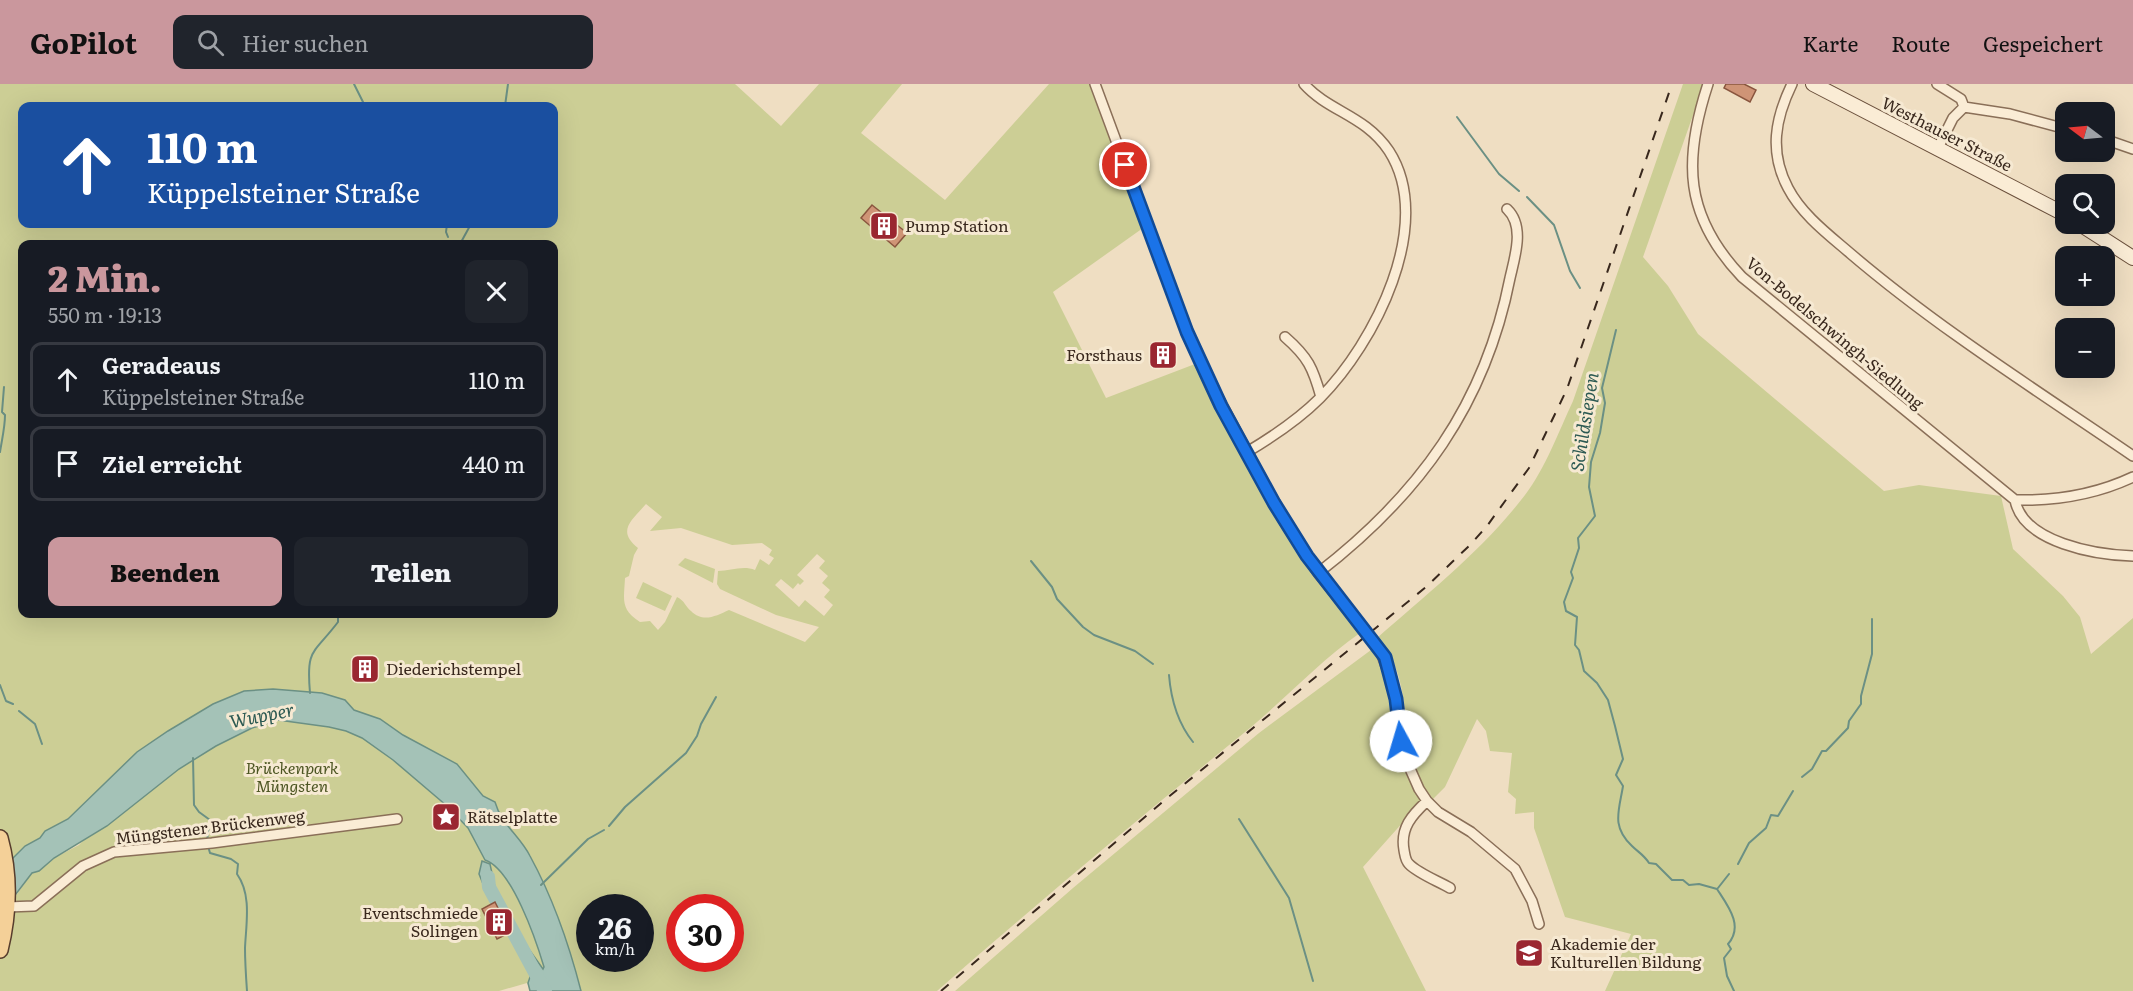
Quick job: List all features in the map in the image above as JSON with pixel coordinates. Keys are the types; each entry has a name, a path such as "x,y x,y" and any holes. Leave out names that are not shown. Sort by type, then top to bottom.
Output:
{"main road":[{"name":"Westhauser Straße","path":"1813,84 2055,209"},
{"path":"2096,234 2133,258"},
{"path":"0,838 7,876 7,907 0,950"}],"street":[{"path":"1095,84 1187,332 1221,406 1284,521 1318,573 1380,650 1393,685 1404,755 1427,801 1438,812 1471,832 1515,869 1532,901 1539,924"},
{"path":"1247,452 1288,427 1321,397 1352,361 1378,316 1392,281 1400,251 1404,209 1399,171 1379,138 1366,125 1314,94 1304,84"},
{"name":"Von-Bodelschwingh-Siedlung","path":"1708,84 1694,133 1692,177 1701,213 1724,257 1742,277 2015,500 2024,519 2053,539 2088,551 2133,556"},
{"path":"1792,84 1778,119 1776,150 1789,190 1806,211 1899,294 2133,456"},
{"path":"1937,84 1960,99 1964,107"},
{"path":"1938,148 1953,118 1964,107"},
{"path":"1964,107 2010,114 2055,126"},
{"path":"2115,143 2133,149"},
{"path":"1318,573 1370,530 1410,488 1442,446 1469,399 1494,342 1510,280 1517,225 1507,209"},
{"path":"1285,337 1305,354 1311,364 1321,397"},
{"path":"2015,500 2074,497 2133,477"},
{"path":"1427,801 1414,813 1405,828 1403,837 1406,859 1417,870 1450,888"},
{"name":"Müngstener Brückenweg","path":"7,907 36,905 82,866 104,855 124,850 209,844 397,819"}],"green space":[{"name":"Brückenpark Müngsten","path":"0,84 735,84 781,126 819,84 902,84 861,133 945,200 1049,84 1089,84 1143,228 1053,292 1106,398 1195,364 1212,403 1277,520 1360,633 1331,655 1250,728 1092,858 937,991 531,991 527,983 499,991 0,991 0,918 32,873 39,871 54,858 79,845 113,808 300,691 244,691 213,704 137,752 68,819 45,831 41,838 25,846 0,876","holes":["646,504 662,517 650,531 681,528 732,545 762,543 772,550 769,555 774,558 769,565 760,559 755,570 741,568 718,571 717,584 720,589 776,615 819,627 805,642 729,610 710,617 700,617 677,597 665,622 658,630 650,621 640,622 629,613 624,598 625,578 629,576 638,548 628,536 628,526","817,554 825,561 819,568 828,576 822,583 830,590 824,597 833,605 824,616 805,600 799,607 775,585 781,579 793,589 798,583 800,585 804,581 797,575"]},
{"path":"1683,84 1704,84 1643,257 1668,286 1698,334 1884,491 1919,485 2001,496 2013,549 2063,596 2080,617 2091,654 2133,618 2133,991 1605,991 1631,934 1565,917 1534,828 1534,812 1515,814 1516,799 1508,792 1512,753 1490,751 1486,731 1477,719 1445,787 1433,799 1420,781 1408,739 1398,674 1390,655 1376,639 1491,534 1525,495 1539,474 1573,401"},
{"path":"685,558 715,569 713,583 678,565"},
{"path":"643,582 672,596 665,611 636,598"},
{"path":"1371,650 1383,664 1400,755 1414,791 1421,802 1363,867 1426,991 955,991 1073,888 1259,733"}],"water":[{"path":"273,689 322,693 345,700 354,710 380,719 403,735 457,764 483,796 495,802 502,817 530,856 560,922 581,991 530,991 528,983 531,974 519,943 523,941 543,969 544,967 529,924 513,891 495,866 485,860 468,828 447,806 393,760 362,738 329,727 278,720 252,728 216,746 179,769 107,826 54,858 39,871 32,873 6,907 10,861 25,846 40,838 45,831 68,819 137,752 213,704 244,691"},
{"path":"482,861 490,864 496,892 487,894 479,874"}],"building":[{"path":"1726,84 1744,84 1756,90 1750,102 1724,88"},
{"name":"Pump Station","path":"872,205 907,233 895,247 861,218"},
{"name":"Eventschmiede Solingen","path":"495,902 503,918 506,917 511,932 497,939 482,909"}],"waterway":[{"path":"354,84 363,102"},
{"path":"506,102 508,84"},
{"name":"Schildsiepen","path":"1457,117 1499,174 1519,191"},
{"name":"Schildsiepen","path":"1527,197 1554,225 1570,271 1580,288"},
{"path":"446,228 448,237"},
{"path":"462,240 469,228"},
{"name":"Schildsiepen","path":"1616,330 1602,388 1605,403 1600,433 1591,462 1589,487 1595,516 1578,538 1579,548 1571,572 1573,578 1564,602 1566,611 1577,617 1575,645 1579,650 1584,671 1597,683 1608,700 1615,726 1623,759 1616,775 1623,786 1618,818 1621,832 1649,863 1656,864 1672,880 1683,880 1689,885 1699,884 1717,889 1733,916 1735,930 1728,944 1731,949 1724,958 1727,976 1734,991"},
{"path":"0,452 5,420 2,412 4,387"},
{"path":"1031,561 1052,587 1057,599 1083,627 1094,635 1135,651 1153,664"},
{"path":"310,693 309,668 313,653 338,622 338,618"},
{"path":"1802,777 1812,769 1822,751 1826,751 1848,728 1849,721 1861,704 1872,654 1872,619"},
{"path":"1169,675 1176,710 1193,742"},
{"path":"0,685 6,701 13,704"},
{"path":"609,826 625,807 686,753 716,697"},
{"path":"19,711 35,724 42,744"},
{"path":"193,758 194,805 210,820 207,840"},
{"path":"1738,864 1749,843 1766,828 1771,815 1778,816 1793,791"},
{"path":"1239,819 1289,898 1313,981"},
{"path":"541,885 588,839 604,830"},
{"path":"208,846 210,853 231,859 238,864 237,874 242,882 246,900 247,991"},
{"path":"1718,888 1729,874"},
{"name":"Wupper","path":"488,877 489,887 545,991"}],"railway":[{"path":"941,991 1166,799 1426,587 1487,526 1529,468 1567,389 1672,84"}],"place":[{"name":"Pump Station","path":"884,226"},
{"name":"Forsthaus","path":"1163,355"},
{"name":"Diederichstempel","path":"365,669"},
{"name":"Rätselplatte","path":"446,817"},
{"name":"Eventschmiede Solingen","path":"499,922"},
{"name":"Akademie der Kulturellen Bildung","path":"1529,953"}],"route":[{"path":"1125,165 1187,332 1221,406 1284,521 1318,573 1385,657 1396,699 1401,741"}]}
